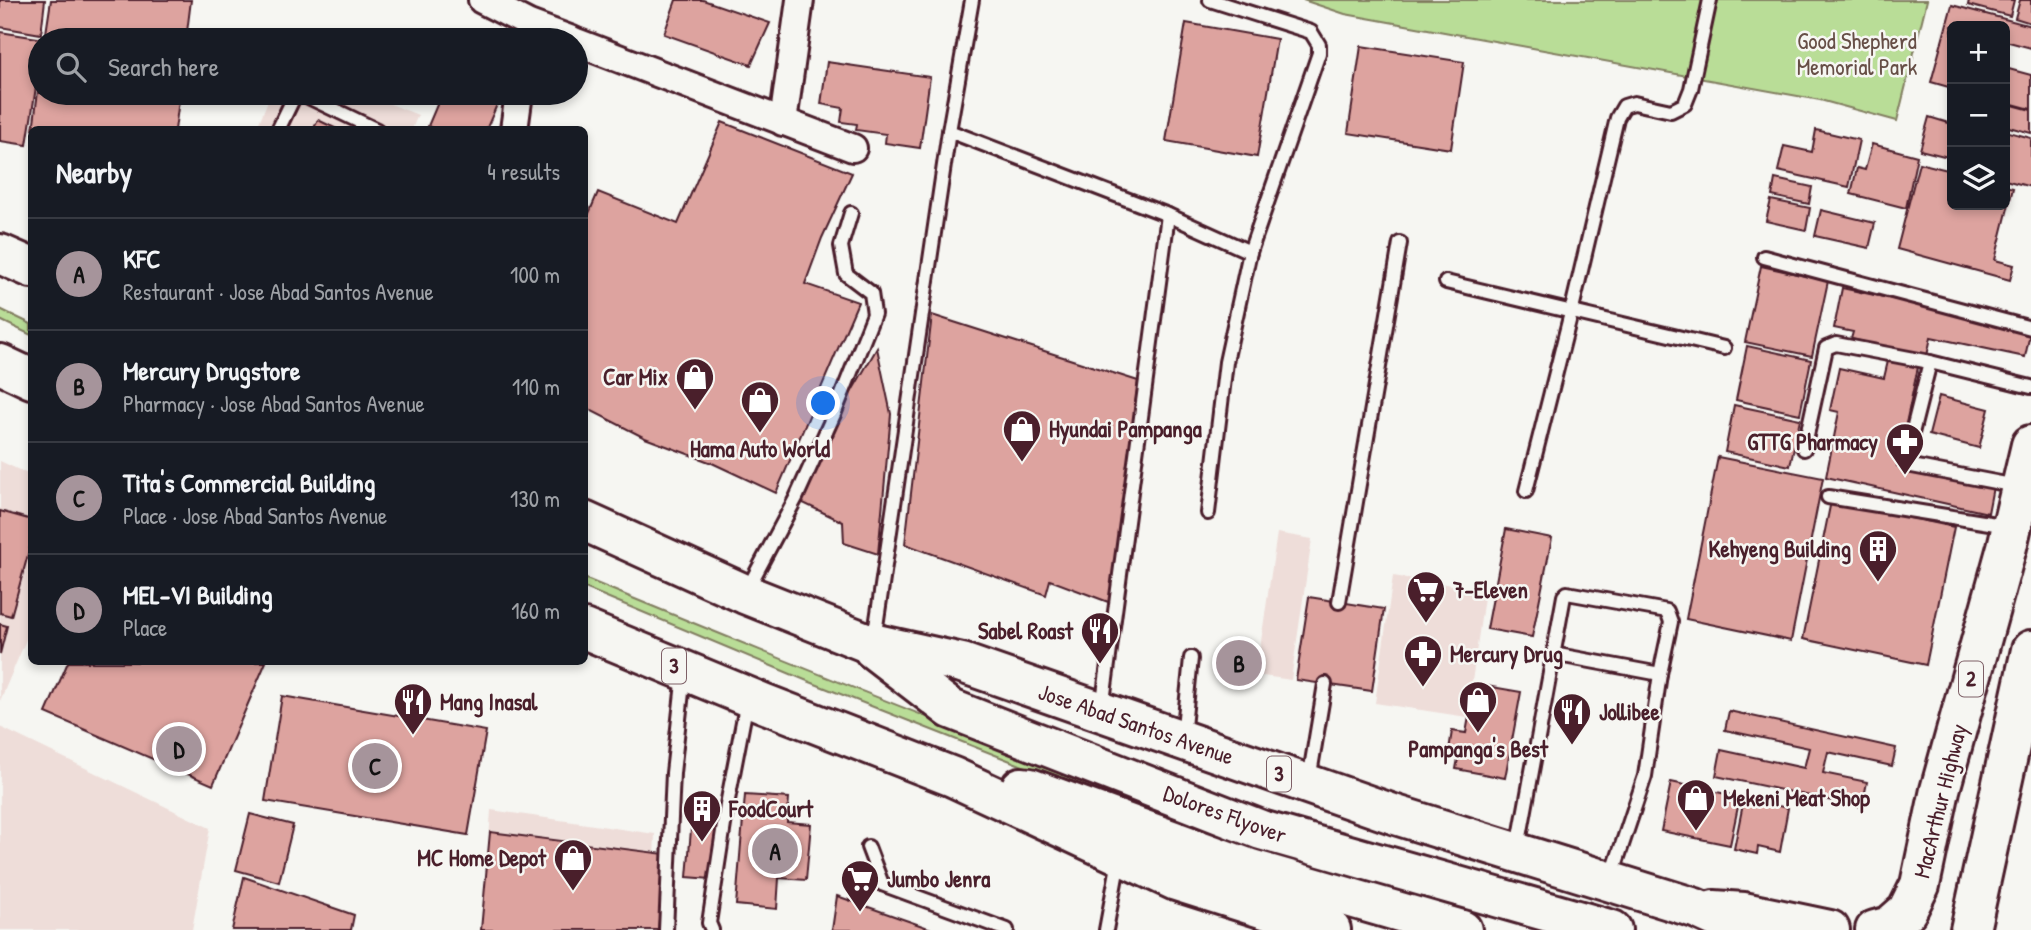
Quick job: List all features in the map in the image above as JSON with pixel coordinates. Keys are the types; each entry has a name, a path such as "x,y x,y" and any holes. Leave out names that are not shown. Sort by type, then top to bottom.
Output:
{"highway":[{"path":"0,254 28,266"},
{"path":"0,364 28,377"},
{"name":"MacArthur Highway","path":"1875,930 1890,926 1908,911 1920,885 1940,790 2012,526 2031,445"},
{"name":"Jose Abad Santos Avenue","path":"588,523 745,594 868,642 962,663 1396,815 1695,908 1744,930"},
{"name":"3","path":"588,631 953,777 1176,881 1331,930"},
{"name":"Dolores Flyover","path":"868,642 951,709 1261,830 1612,930"},
{"path":"1970,930 2031,650"},
{"name":"Dolores Flyover","path":"953,777 1030,788 1251,869 1462,930"},
{"name":"Jose Abad Santos Avenue","path":"1695,908 1744,912 1830,930"}],"street":[{"path":"482,0 530,21"},
{"path":"783,122 800,0"},
{"path":"588,46 853,148"},
{"path":"515,126 517,105"}],"lane":[{"path":"868,642 972,0"},
{"path":"1208,513 1226,362 1250,252 1319,53 1319,45 1311,32 1210,0"},
{"path":"1525,491 1572,313 1618,118 1624,106 1634,103 1671,111 1685,104 1710,0"},
{"path":"280,126 290,105"},
{"path":"325,105 369,126"},
{"path":"949,131 1168,215 1250,252"},
{"path":"745,594 796,498 835,412 874,314 871,293 846,274 841,246 851,213"},
{"path":"1102,713 1168,215"},
{"path":"1339,602 1400,243"},
{"path":"1764,257 2031,328"},
{"path":"1446,282 1724,348"},
{"path":"1804,449 1826,348 1836,344 1930,362 2031,387"},
{"path":"1930,362 1906,457 1908,462 1912,466 2020,487"},
{"path":"1828,498 2012,526"},
{"path":"1518,851 1562,599 1567,593 1667,611 1671,622 1645,776 1610,881"},
{"path":"1553,654 1661,674"},
{"path":"1182,741 1192,658"},
{"path":"666,930 673,773 685,671"},
{"path":"1308,784 1325,684"},
{"path":"712,930 709,923 711,909 748,697"},
{"path":"867,847 882,884 1007,930"},
{"path":"1105,930 1119,856"}],"shaded area":[{"path":"266,105 393,105 418,115 413,126 258,126"},
{"path":"0,461 28,474 28,635 0,701"},
{"path":"1277,533 1312,539 1291,680 1256,675"},
{"path":"1393,576 1485,590 1467,717 1375,703"},
{"path":"0,727 210,828 192,930 0,930"},
{"name":"MC Home Depot","path":"491,810 655,834 651,930 483,930"}],"green space":[{"name":"Good Shepherd Memorial Park","path":"1303,0 1927,0 1897,121 1820,100 1345,14"},
{"path":"0,309 28,323 28,334 0,320"},
{"path":"588,580 917,713 1253,841 1046,775 805,680 588,589"}],"building":[{"path":"0,0 45,0 42,28 28,28 28,32 0,27"},
{"path":"51,0 191,0 188,28 47,28"},
{"path":"676,0 703,0 770,23 751,65 664,34"},
{"path":"1969,0 2014,0 2010,16 1968,5"},
{"path":"2020,0 2031,0 2031,23 2015,18"},
{"path":"1952,5 2031,26 2031,48 2010,42 2010,21 1948,21"},
{"path":"1186,23 1277,39 1257,157 1166,141"},
{"path":"1947,23 1947,87 1931,82"},
{"path":"0,32 28,36 28,105 33,105 27,145 0,141"},
{"path":"1361,46 1464,62 1451,149 1348,133"},
{"path":"827,62 930,77 920,148 885,143 886,134 856,130 857,124 841,122 843,108 821,104"},
{"path":"2010,69 2031,75 2031,109 2010,103"},
{"path":"2010,104 2031,110 2031,133 2010,127"},
{"path":"36,105 178,105 176,126 34,126"},
{"path":"437,105 497,105 488,126 428,126"},
{"path":"1929,117 1947,122 1947,157 1920,150"},
{"path":"318,120 331,126 315,126"},
{"path":"722,122 852,173 822,238 805,284 858,302 776,493 712,463 645,438 588,409 588,216 598,192 678,224"},
{"path":"1816,130 1859,140 1849,187 1778,171 1784,146 1812,152"},
{"path":"2010,132 2031,138 2031,187 2010,181"},
{"path":"1872,144 1917,156 1906,208 1851,194 1857,168 1865,170"},
{"path":"1919,163 1947,170 1947,210 2008,210 1995,260 2014,265 2010,280 1897,249"},
{"path":"1775,179 1812,187 1809,204 1772,196"},
{"path":"1771,200 1810,208 1806,230 1766,221"},
{"path":"1821,210 1875,223 1869,248 1815,236"},
{"path":"1761,266 1828,281 1812,356 1745,342"},
{"path":"1842,288 2031,329 2025,357 1931,337 1927,356 1851,339 1853,332 1834,328"},
{"name":"Hyundai Pampanga","path":"932,315 1138,381 1111,603 1050,580 1046,595 905,544"},
{"path":"1747,346 1811,360 1800,414 1736,400"},
{"path":"877,348 891,414 878,554 844,543 843,522 799,501 838,415"},
{"path":"1888,361 1918,367 1897,466 1993,487 1988,513 1826,477 1839,412 1830,410 1839,368 1884,378"},
{"path":"1939,396 1989,409 1979,448 1929,435"},
{"path":"1734,405 1800,419 1790,466 1725,452"},
{"path":"1718,457 1823,478 1791,641 1686,619"},
{"name":"Kehyeng Building","path":"1831,501 1954,527 1926,665 1803,639"},
{"path":"0,511 28,519 28,554 11,616 0,613"},
{"path":"1506,529 1552,538 1532,637 1487,629"},
{"path":"1309,597 1384,609 1372,691 1296,680"},
{"path":"0,624 7,626 0,654"},
{"path":"67,665 265,665 213,785 46,713"},
{"path":"1475,684 1521,692 1505,778 1456,769 1459,753 1449,750 1452,731 1466,733"},
{"path":"282,696 486,731 468,835 265,801"},
{"path":"1729,711 1896,748 1892,766 1828,752 1823,773 1867,782 1862,807 1716,776 1721,750 1804,768 1809,748 1725,730"},
{"path":"1671,782 1740,797 1730,845 1661,831"},
{"path":"745,795 789,798 787,822 811,824 806,880 779,878 777,909 736,905"},
{"path":"1744,799 1788,808 1780,852 1758,847 1757,854 1734,849"},
{"name":"FoodCourt","path":"693,806 718,808 711,879 687,877"},
{"path":"250,814 293,825 279,882 236,870"},
{"name":"MC Home Depot","path":"490,832 665,854 658,930 481,930"},
{"path":"244,877 354,915 351,930 232,930"},
{"name":"Jumbo Jenra","path":"837,896 934,930 832,930"}],"place":[{"name":"Car Mix","path":"695,411"},
{"name":"Hama Auto World","path":"760,434"},
{"name":"Hyundai Pampanga","path":"1022,463"},
{"name":"GTTG Pharmacy","path":"1905,476"},
{"name":"Kehyeng Building","path":"1878,583"},
{"name":"7-Eleven","path":"1426,624"},
{"name":"Mercury Drugstore","path":"1239,663"},
{"name":"Sabel Roast","path":"1100,665"},
{"name":"Mercury Drug","path":"1423,688"},
{"name":"Pampanga's Best","path":"1478,734"},
{"name":"Mang Inasal","path":"413,736"},
{"name":"Jollibee","path":"1572,746"},
{"name":"MEL-VI Building","path":"179,749"},
{"name":"Tita's Commercial Building","path":"375,766"},
{"name":"Mekeni Meat Shop","path":"1696,832"},
{"name":"FoodCourt","path":"702,843"},
{"name":"KFC","path":"775,851"},
{"name":"MC Home Depot","path":"573,892"},
{"name":"Jumbo Jenra","path":"860,913"}]}
